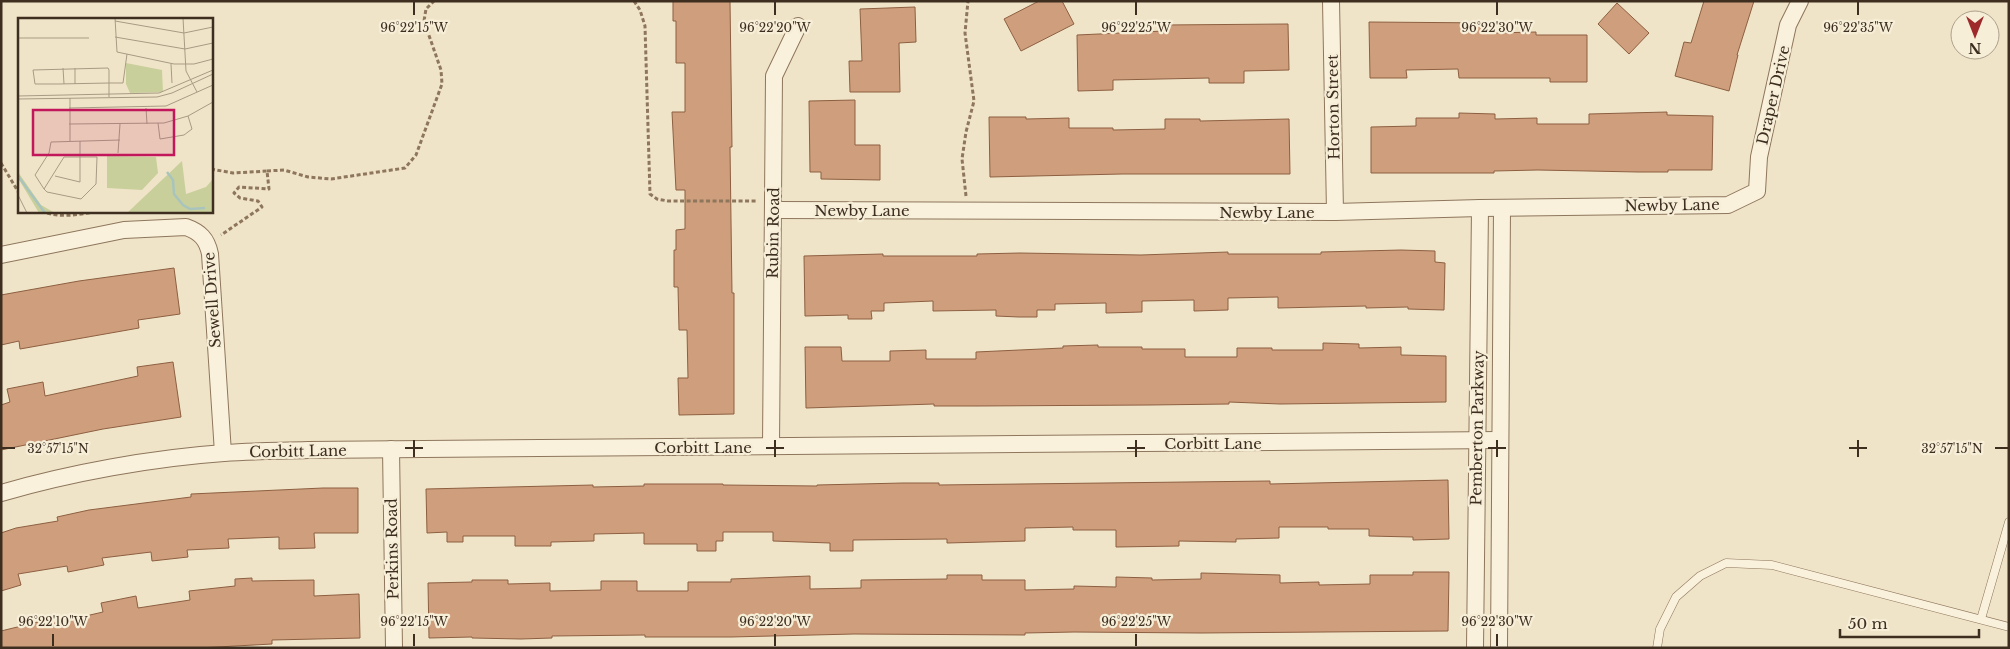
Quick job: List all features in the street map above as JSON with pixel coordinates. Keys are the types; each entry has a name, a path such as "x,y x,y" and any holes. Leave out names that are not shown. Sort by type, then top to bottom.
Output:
{"street":[{"name":"Horton Street","path":"1331,1 1335,212"},
{"name":"Draper Drive","path":"1757,191 1759,157 1788,25 1800,1"},
{"name":"Rubin Road","path":"771,446 774,76 798,26"},
{"name":"Newby Lane","path":"774,205 967,210 1335,212 1728,204 1757,191"},
{"name":"Pemberton Parkway","path":"1475,648 1480,208"},
{"name":"Pemberton Parkway","path":"1499,648 1502,208"},
{"name":"Sewell Drive","path":"1,255 124,230 186,227 195,230 203,236 208,244 210,254 223,453"},
{"name":"Corbitt Lane","path":"1,493 34,484 146,462 223,453 391,449 1499,440"},
{"name":"Perkins Road","path":"391,449 394,648"}],"lane":[{"path":"1981,619 2009,522"},
{"path":"1657,648 1660,629 1676,597 1700,576 1726,563 1772,565 2009,626"}],"path":[{"path":"212,169 233,172 284,170 332,179 405,168 416,155 442,84 441,70 424,22 426,9 434,1"},
{"path":"634,1 640,10 645,26 650,194 657,199 668,200 774,205"},
{"path":"967,210 962,159 966,132 974,101 965,33 968,1"},
{"path":"1,163 18,191"},
{"path":"208,244 262,207 258,200 240,198 234,194 239,187 269,189 267,171"},
{"path":"43,212 50,215 68,216 94,212"}],"building":[{"path":"673,1 730,1 734,414 679,415 678,378 688,378 687,330 679,330 678,287 674,287 674,250 676,250 676,230 685,229 685,190 676,190 672,112 685,112 685,63 676,63 676,21 673,21"},
{"path":"1039,1 1062,1 1074,24 1021,51 1004,19"},
{"path":"1704,1 1754,1 1737,55 1729,91 1675,76 1684,42 1691,43"},
{"path":"1617,3 1649,33 1629,54 1598,24"},
{"path":"915,7 916,42 899,43 900,92 850,92 849,61 862,61 860,9"},
{"path":"1369,22 1493,23 1493,33 1536,32 1536,35 1587,35 1587,82 1550,82 1550,78 1459,78 1458,69 1406,70 1407,78 1370,78"},
{"path":"1288,24 1289,70 1244,71 1244,83 1209,83 1209,78 1113,80 1113,90 1078,91 1077,35 1164,31 1164,25"},
{"path":"855,100 855,145 880,145 880,180 821,179 821,172 810,172 809,101"},
{"path":"1667,112 1667,115 1713,116 1712,170 1668,170 1668,172 1538,170 1494,171 1494,173 1371,173 1371,127 1416,126 1416,118 1459,118 1459,113 1495,114 1495,119 1537,118 1537,124 1589,124 1589,114"},
{"path":"989,117 1026,117 1026,119 1069,118 1069,128 1113,128 1113,130 1165,129 1165,119 1200,119 1200,121 1289,119 1290,174 1122,174 990,177"},
{"path":"1435,251 1435,262 1445,263 1444,310 1408,309 1408,307 1366,308 1366,306 1278,308 1278,297 1228,298 1228,310 1194,311 1194,300 1142,301 1142,312 1106,313 1106,303 1055,304 1055,310 1037,310 1037,317 1019,317 996,316 996,310 933,311 933,301 884,303 884,311 871,311 872,319 848,319 848,315 805,316 804,256 883,254 883,256 977,256 977,254 1020,253 1141,255 1228,252 1228,254 1321,254 1321,252"},
{"path":"174,268 180,314 138,320 139,328 20,349 19,341 1,345 1,295 79,281"},
{"path":"1323,343 1359,344 1359,348 1401,347 1401,355 1446,356 1446,402 1280,404 1229,402 1229,404 977,406 934,406 934,404 806,408 805,347 841,347 842,361 890,361 890,351 926,350 926,359 976,359 976,352 1098,345 1098,347 1185,349 1185,357 1237,357 1237,348 1323,350"},
{"path":"173,362 181,417 103,429 1,450 1,405 10,402 7,389 43,382 45,396 138,376 137,367"},
{"path":"1448,480 1449,539 1413,540 1413,537 1369,536 1369,529 1279,527 1279,538 1236,539 1236,542 1179,541 1179,546 1116,547 1116,530 1073,530 1073,527 1025,528 1025,541 947,543 947,539 853,540 853,551 830,551 830,543 773,541 773,532 723,532 723,541 716,541 716,551 697,551 697,544 644,544 644,533 594,534 594,541 551,542 551,546 515,546 515,536 463,536 463,542 447,542 447,532 427,533 426,489 593,485 593,487 644,486 644,484 817,486 903,483 939,483 939,485 1270,481 1270,484"},
{"path":"358,488 358,533 314,533 315,548 279,549 279,537 228,539 229,548 187,550 188,557 152,561 151,552 102,558 104,565 68,572 67,566 18,574 21,585 1,591 1,533 16,528 58,521 57,517 89,510 191,497 191,494"},
{"path":"1413,572 1449,572 1448,631 1074,632 1025,633 1025,635 854,634 731,637 645,637 645,635 552,636 552,638 521,639 429,638 428,583 472,582 472,580 508,580 508,584 550,583 550,591 601,590 601,581 637,581 637,591 688,591 688,582 731,582 731,579 810,576 810,589 861,588 861,580 947,579 947,575 982,575 982,580 1025,580 1025,590 1074,589 1074,586 1116,587 1116,577 1152,578 1152,580 1201,579 1201,573 1280,575 1280,583 1319,582 1319,585 1370,584 1370,575 1413,575"},
{"path":"252,578 252,581 314,580 314,596 359,594 360,638 272,640 272,644 199,648 1,648 1,631 50,619 51,624 103,612 101,603 136,596 138,608 190,600 189,591 235,586 235,579"}]}
